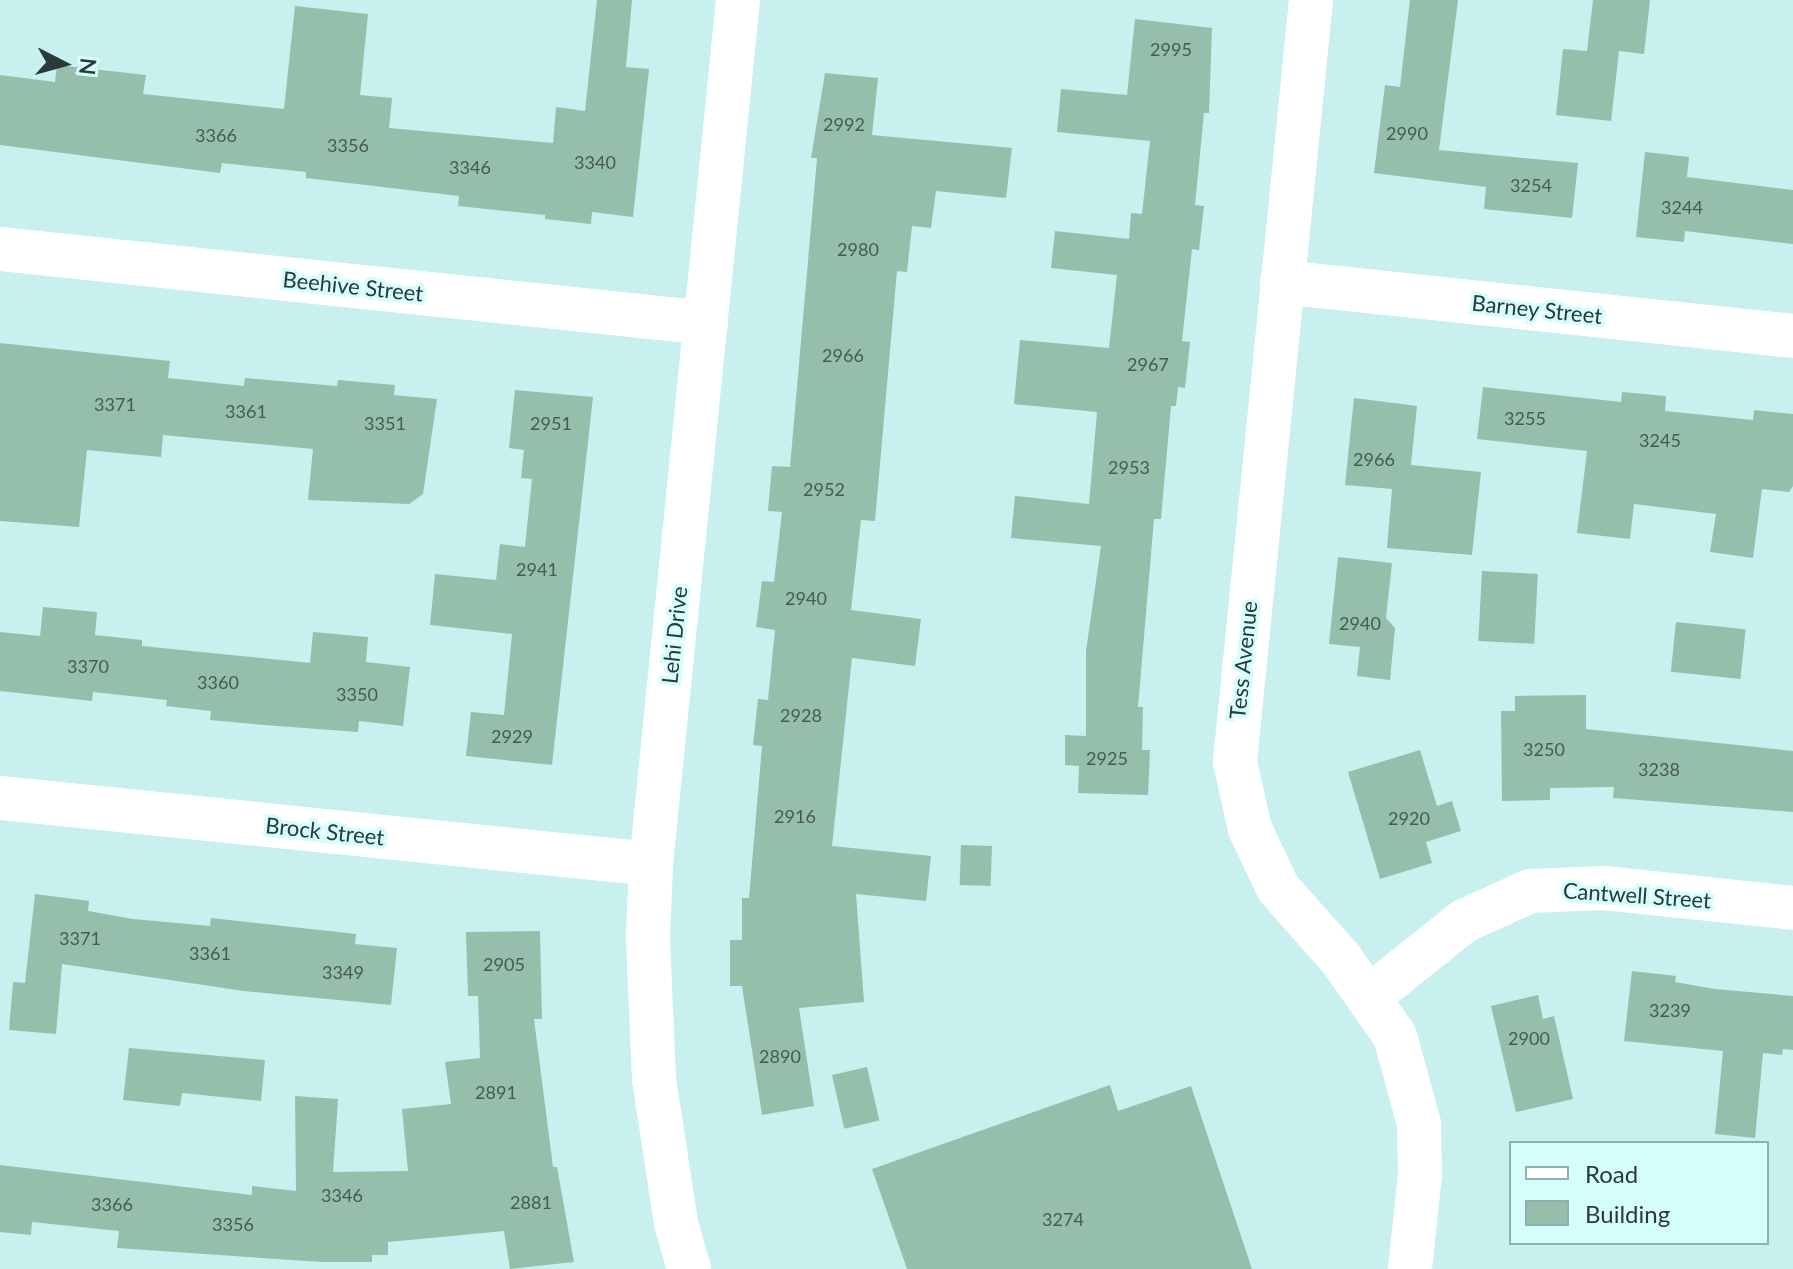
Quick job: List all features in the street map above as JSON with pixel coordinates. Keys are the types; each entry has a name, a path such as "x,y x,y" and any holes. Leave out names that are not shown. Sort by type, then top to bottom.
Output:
{"street":[{"name":"Lehi Drive","path":"689,1269 676,1223 654,1080 648,1008 651,864 738,0"},
{"name":"Tess Avenue","path":"1311,0 1235,762 1250,829 1278,888 1370,996 1395,1036 1419,1124 1420,1175 1410,1269"},
{"name":"Beehive Street","path":"0,249 706,323"},
{"name":"Barney Street","path":"1282,282 1793,336"},
{"name":"Brock Street","path":"0,798 651,864"},
{"name":"Cantwell Street","path":"1370,996 1464,921 1530,891 1604,888 1793,908"}],"building":[{"path":"597,0 632,0 626,67 649,69 633,217 592,212 591,224 545,219 545,215 458,206 459,196 306,178 306,172 222,163 220,173 0,145 0,75 55,82 57,65 146,75 143,94 284,109 295,6 368,14 360,95 392,98 389,128 553,143 556,107 585,111"},
{"path":"1410,0 1458,0 1439,150 1578,163 1572,218 1484,209 1486,187 1374,173 1385,85 1400,87"},
{"path":"1593,0 1650,0 1644,54 1619,51 1611,121 1556,115 1563,49 1587,51"},
{"path":"1135,19 1212,28 1209,113 1204,113 1195,205 1204,206 1199,250 1192,249 1182,341 1190,342 1185,388 1178,387 1176,406 1171,406 1161,519 1154,519 1138,707 1143,707 1142,750 1150,750 1148,795 1078,793 1079,766 1065,765 1065,735 1086,736 1086,651 1101,546 1011,538 1015,496 1089,504 1097,412 1014,404 1020,340 1109,348 1117,275 1051,268 1055,231 1129,239 1131,213 1142,214 1150,141 1057,132 1061,89 1127,95"},
{"path":"825,73 878,78 872,135 1012,148 1006,198 936,191 931,228 912,226 907,272 897,271 875,521 861,520 851,610 921,619 915,666 852,658 832,846 931,856 926,901 856,894 864,1002 799,1008 814,1106 762,1115 742,986 730,986 730,940 742,940 742,898 749,898 762,746 753,745 758,699 768,700 775,630 756,627 762,581 774,582 782,512 768,511 772,466 790,467 817,158 811,158"},
{"path":"1645,152 1689,157 1687,177 1793,190 1793,244 1685,231 1684,242 1636,237"},
{"path":"0,343 170,361 168,378 244,386 245,378 337,386 338,380 395,385 394,395 437,399 423,494 409,504 308,500 313,449 163,435 161,457 87,450 79,527 0,521"},
{"path":"1483,387 1621,402 1622,392 1666,396 1665,411 1753,420 1754,410 1793,414 1793,486 1789,492 1762,489 1753,558 1710,552 1716,514 1634,504 1630,539 1577,533 1587,451 1477,439"},
{"path":"515,390 593,397 552,765 466,756 471,712 504,715 512,634 430,625 435,574 496,580 500,544 525,547 532,479 521,478 524,450 509,448"},
{"path":"1354,398 1417,406 1411,465 1481,472 1472,555 1387,548 1392,489 1345,485"},
{"path":"1338,557 1392,563 1386,618 1395,628 1390,680 1357,676 1360,647 1329,644"},
{"path":"1482,571 1538,574 1534,644 1478,641"},
{"path":"43,607 97,612 95,635 142,640 142,646 310,663 313,632 368,637 366,662 410,667 403,726 359,721 358,732 264,725 210,720 211,711 166,706 167,700 93,692 92,701 0,691 0,632 40,636"},
{"path":"1676,622 1746,629 1740,679 1671,672"},
{"path":"1586,695 1586,729 1793,751 1793,812 1613,798 1614,787 1550,788 1550,800 1502,801 1501,711 1515,711 1515,696"},
{"path":"1420,750 1437,806 1452,801 1461,831 1426,842 1432,863 1380,879 1348,772"},
{"path":"961,845 992,846 991,886 960,885"},
{"path":"35,894 89,901 88,911 133,919 210,926 211,918 356,934 355,944 397,948 391,1005 244,991 62,964 56,1034 9,1030 13,982 25,983"},
{"path":"540,931 542,1019 534,1019 553,1167 557,1167 574,1262 510,1269 504,1231 388,1242 388,1255 372,1255 372,1262 321,1262 117,1248 119,1231 32,1222 31,1235 0,1232 0,1165 252,1195 252,1186 296,1191 295,1096 338,1099 333,1172 408,1171 402,1109 451,1104 445,1062 480,1058 478,996 468,996 466,932"},
{"path":"1632,971 1676,976 1675,982 1715,989 1793,996 1793,1050 1783,1049 1782,1055 1763,1053 1755,1138 1715,1134 1723,1051 1624,1041"},
{"path":"1538,995 1543,1019 1554,1016 1573,1099 1516,1112 1491,1006"},
{"path":"129,1048 265,1060 261,1101 182,1093 180,1106 123,1100"},
{"path":"867,1067 879,1121 844,1129 832,1075"},
{"path":"1110,1085 1118,1111 1191,1086 1252,1269 907,1269 872,1169"}]}
